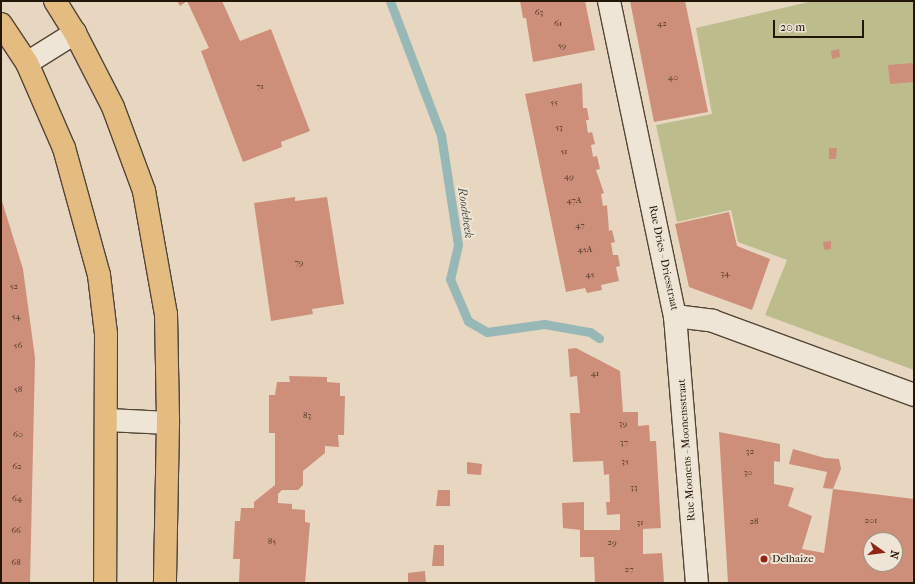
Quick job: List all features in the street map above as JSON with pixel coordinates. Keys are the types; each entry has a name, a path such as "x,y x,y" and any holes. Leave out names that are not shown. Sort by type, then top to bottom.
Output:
{"main road":[{"path":"55,1 75,33 113,107 144,191 166,314 168,423 165,583"},
{"path":"2,28 27,63 64,148 99,275 106,334 108,420 105,583"}],"street":[{"name":"Rue Dries - Driesstraat","path":"609,1 675,316 713,321 914,395"},
{"path":"27,63 75,33"},
{"name":"Rue Moonens - Moonensstraat","path":"675,316 697,583"},
{"path":"108,420 168,423"}],"shaded area":[{"path":"813,1 914,1 914,370 765,315 787,260 738,242 731,210 677,222 656,125 712,114 696,28"}],"building":[{"path":"177,1 187,1 180,6"},
{"path":"187,1 222,1 240,41 271,29 310,131 281,142 282,147 243,162 201,51 209,48"},
{"path":"520,1 585,1 595,50 533,62 526,18 523,18"},
{"path":"630,1 685,1 708,112 654,122"},
{"path":"839,49 840,57 832,59 831,51"},
{"path":"914,63 914,82 890,84 888,65"},
{"path":"582,83 583,108 587,108 589,120 586,120 588,133 592,132 595,144 591,145 593,157 597,156 600,169 596,170 604,193 601,194 603,206 607,205 609,231 612,230 615,242 611,243 613,255 618,255 620,266 616,267 619,281 601,285 602,290 587,293 585,288 566,292 525,94"},
{"path":"829,148 837,148 836,159 829,159"},
{"path":"295,197 295,201 327,197 344,304 312,309 313,314 271,321 254,203"},
{"path":"1,198 23,269 35,358 30,583 1,583"},
{"path":"729,212 737,246 770,259 752,310 689,287 675,224"},
{"path":"831,241 831,249 824,250 823,242"},
{"path":"576,348 620,371 623,412 638,412 638,426 649,425 650,441 656,441 661,528 643,529 643,554 662,553 664,582 595,583 594,557 580,557 580,530 563,528 562,503 584,502 584,530 620,530 620,514 607,515 606,502 610,502 609,474 604,475 603,461 573,462 570,413 580,413 577,376 570,377 568,349"},
{"path":"289,376 327,377 327,382 340,383 340,396 345,396 344,435 338,435 339,447 325,446 325,453 303,471 303,485 298,490 282,490 278,494 278,503 292,504 292,509 305,510 305,522 310,523 305,583 239,583 240,559 233,559 235,521 240,521 241,508 254,508 254,502 275,485 275,433 269,433 269,395 275,395 277,382 290,382"},
{"path":"719,432 780,444 780,462 774,461 774,484 794,488 788,506 812,516 802,549 824,553 833,489 914,499 914,583 728,583"},
{"path":"793,449 825,458 839,459 841,469 833,489 823,488 827,472 789,464"},
{"path":"467,462 482,464 481,475 467,474"},
{"path":"438,490 450,490 450,506 436,506"},
{"path":"434,545 444,545 444,566 432,566"},
{"path":"425,571 426,583 408,583 408,573"}],"waterway":[{"name":"Roodebeek","path":"390,1 441,135 458,245 450,279 468,321 487,332 544,324 590,332 599,338"}],"place":[{"name":"Delhaize","path":"764,559"}]}
